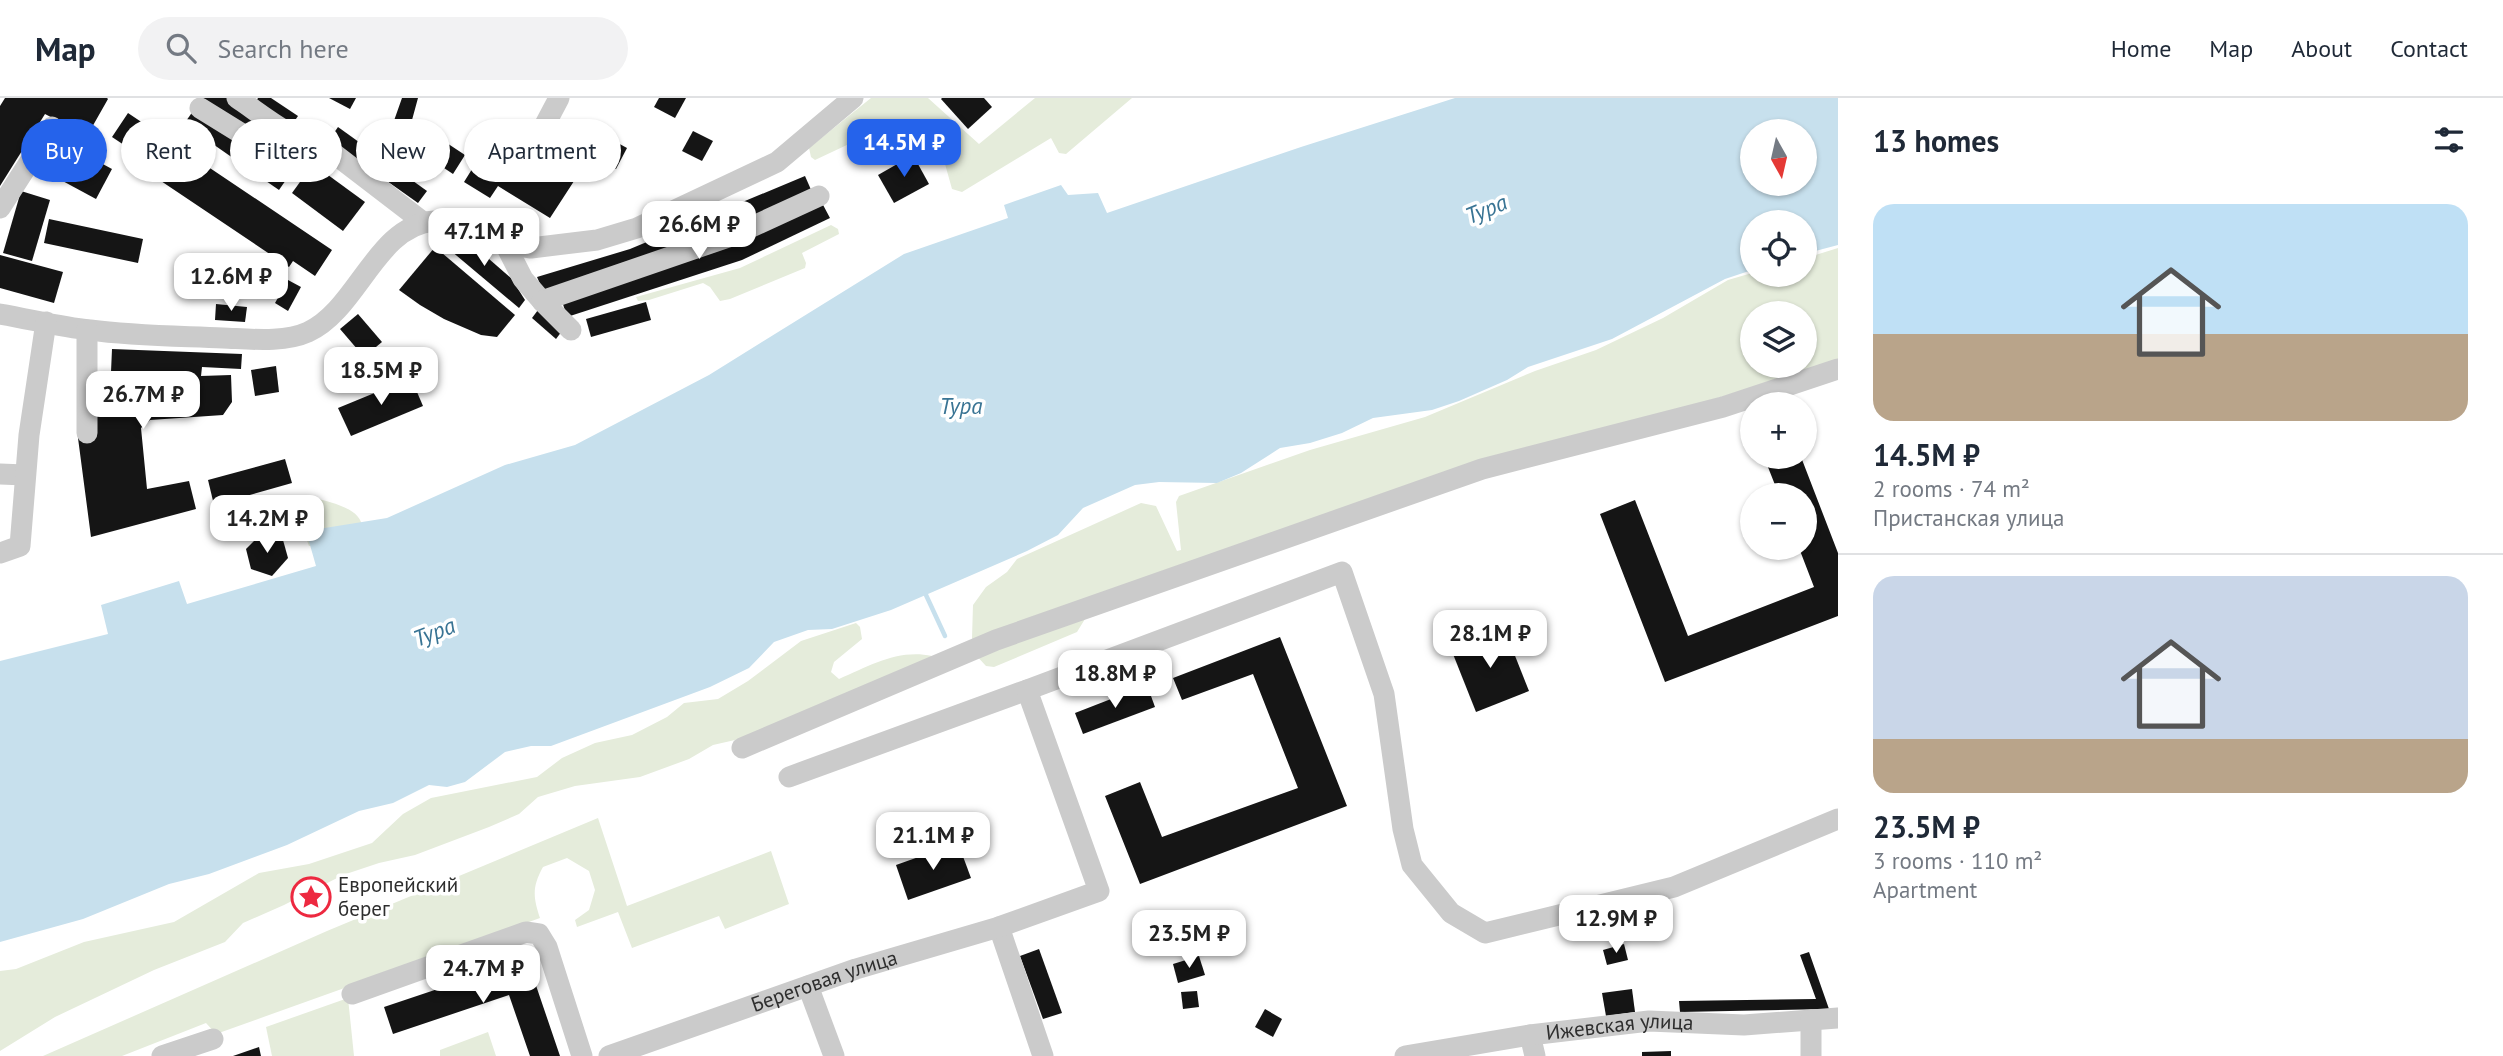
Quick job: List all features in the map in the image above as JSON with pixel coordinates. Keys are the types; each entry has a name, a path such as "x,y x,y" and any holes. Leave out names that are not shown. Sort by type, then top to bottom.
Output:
{"street":[{"path":"237,98 269,119"},
{"path":"548,119 559,98"},
{"path":"0,314 87,330 134,335 252,339 298,335 310,331 337,309 400,233 423,222 434,221 505,244 531,248 597,240 637,228 777,162 853,98"},
{"path":"200,108 230,127"},
{"path":"342,160 423,222"},
{"path":"0,208 21,175"},
{"path":"542,301 734,235 819,196"},
{"path":"505,244 523,279 571,330"},
{"path":"0,553 20,546 29,435 46,322"},
{"path":"87,330 87,433"},
{"path":"742,748 996,640 1482,470 1723,407 1838,369"},
{"path":"0,474 25,475"},
{"path":"789,777 1342,572 1384,694 1403,829 1412,865 1451,913 1485,933 1674,887 1838,819"},
{"name":"Береговая улица","path":"609,1056 856,969 999,927 1100,891 1027,690"},
{"path":"999,927 1042,1056"},
{"path":"352,993 526,932 538,934 547,947 582,1056"},
{"path":"808,986 834,1056"},
{"name":"Ижевская улица","path":"1405,1056 1530,1035 1650,1021 1744,1024 1838,1018"},
{"path":"1811,1020 1811,1056"},
{"path":"1530,1035 1535,1056"},
{"path":"162,1056 214,1039"}],"green space":[{"path":"871,98 928,98 979,144 1035,98 1132,98 1066,154 1059,153 1051,138 962,192 952,189 940,146 925,135 890,133 866,136 815,160 811,157 809,148"},
{"path":"831,225 838,229 839,234 802,253 805,268 730,299 720,301 710,287 703,283 649,300 638,301 636,297 740,268"},
{"path":"1838,248 1838,362 1817,368 1817,301 1740,301 1740,378 1784,378 1607,431 1085,619 1077,632 994,667 986,666 974,653 973,605 986,587 1007,572 1017,559 1141,503 1156,506 1177,551 1181,550 1176,502 1179,496 1310,450 1425,417 1535,371 1596,350 1663,318 1728,280 1740,276 1740,287 1817,287 1817,255"},
{"path":"312,497 354,513 362,526 361,535 309,546 298,516 261,526 257,520 261,513"},
{"path":"856,623 860,627 862,639 834,662 831,672 839,679 895,657 919,654 932,656 931,661 757,735 713,745 689,759 640,777 575,786 538,797 519,814 489,827 415,855 343,875 243,923 225,942 154,970 55,1017 0,1051 0,971 16,969 84,942 174,922 259,873 309,864 372,843 403,814 431,798 537,777 562,758 595,743 632,735 667,717 684,703 718,699 748,681 801,641"},
{"path":"598,818 627,906 771,851 789,904 725,929 719,916 632,948 618,912 577,927 575,920 589,910 595,890 589,871 567,858 543,867 539,874 535,892 540,918 216,1034 206,1023 122,1056 43,1056 327,931"},
{"path":"348,998 354,1056 272,1056 266,1027"},
{"path":"488,1032 496,1056 440,1056 440,1050"}],"water":[{"name":"Тура","path":"1455,98 1838,98 1838,245 1817,251 1817,210 1740,210 1740,274 1725,279 1612,339 1528,367 1507,380 1432,410 1373,418 1342,433 1310,443 1280,448 1241,473 1217,483 1159,482 1135,485 1083,508 1058,535 1027,551 891,610 832,629 808,630 774,642 749,668 710,687 551,746 531,746 505,752 465,782 447,787 429,785 393,803 359,811 287,845 209,874 169,884 83,919 0,942 0,661 108,634 101,605 179,581 187,604 316,566 306,531 387,518 505,465 575,445 709,375 904,254 1008,218 1004,205 1061,185 1068,195 1098,193 1107,213"}],"building":[{"path":"5,98 108,99 97,119 55,119 45,114 42,119 21,119 21,152 0,186 0,106"},
{"path":"202,98 229,98 261,119 234,119"},
{"path":"258,98 271,98 298,116 296,119 280,119 255,103"},
{"path":"329,98 356,98 350,109"},
{"path":"402,98 418,98 412,119 395,119"},
{"path":"659,98 686,98 675,118 654,107"},
{"path":"942,98 984,98 992,107 968,129"},
{"path":"193,111 205,119 187,119"},
{"path":"128,113 137,119 124,119"},
{"path":"121,124 121,143 112,137"},
{"path":"216,127 230,137 230,156 216,146"},
{"path":"342,130 356,140 356,159 342,149"},
{"path":"693,131 713,141 702,161 682,151"},
{"path":"450,145 464,154 453,174 450,172"},
{"path":"621,145 627,148 621,159"},
{"path":"913,155 929,184 894,203 878,175"},
{"path":"216,172 332,250 315,276 293,261 289,267 162,182 216,182"},
{"path":"805,176 812,192 638,265 544,293 537,277 630,249"},
{"path":"65,182 105,182 96,199"},
{"path":"267,182 285,182 279,190"},
{"path":"300,182 338,182 365,202 343,231 292,193"},
{"path":"388,182 414,182 427,191 418,203"},
{"path":"464,182 573,182 550,218 498,186 490,198"},
{"path":"21,191 50,200 32,261 3,253"},
{"path":"822,203 830,218 742,260 567,317 562,301"},
{"path":"49,219 143,239 138,263 44,243"},
{"path":"443,232 481,252 511,278 525,300 519,308 438,240"},
{"path":"435,247 515,315 497,337 481,335 444,319 399,290"},
{"path":"0,255 63,272 54,303 0,288"},
{"path":"288,280 301,287 288,311 275,303"},
{"path":"646,302 651,320 591,337 586,319"},
{"path":"216,304 247,307 245,322 215,320"},
{"path":"538,310 562,331 556,339 532,318"},
{"path":"358,314 382,342 364,357 340,329"},
{"path":"112,349 242,354 241,369 202,367 201,376 231,375 232,402 223,415 150,420 141,428 147,489 189,481 196,509 91,537 78,438 91,383 103,383 103,373 111,372"},
{"path":"276,366 279,392 255,396 251,370"},
{"path":"411,378 423,406 351,436 338,408"},
{"path":"285,459 292,483 214,505 208,480"},
{"path":"1769,469 1806,469 1811,483 1774,483"},
{"path":"1817,499 1838,553 1838,616 1665,682 1600,514 1635,500 1688,636 1814,587 1804,560 1817,560"},
{"path":"261,534 283,540 288,558 272,576 251,569 246,549"},
{"path":"1504,628 1529,691 1476,712 1451,649"},
{"path":"1280,637 1347,806 1140,884 1105,796 1140,782 1162,837 1298,788 1253,674 1182,700 1173,678"},
{"path":"1147,685 1155,707 1083,734 1075,713"},
{"path":"958,843 971,878 908,900 896,865"},
{"path":"1624,944 1628,960 1607,965 1603,950"},
{"path":"1039,949 1062,1013 1043,1019 1020,956"},
{"path":"1809,952 1829,1009 1680,1012 1679,1001 1816,999 1800,955"},
{"path":"1199,956 1205,975 1178,983 1173,964"},
{"path":"527,959 560,1056 530,1056 509,995 393,1034 384,1007"},
{"path":"1632,989 1635,1012 1606,1016 1602,993"},
{"path":"1197,991 1199,1007 1183,1009 1181,992"},
{"path":"1265,1009 1282,1019 1273,1037 1255,1027"},
{"path":"259,1047 261,1056 233,1056"},
{"path":"1671,1051 1671,1056 1642,1056 1642,1052"}],"waterway":[{"path":"926,595 945,636"}],"place":[{"name":"Европейский берег","path":"311,897"}]}
